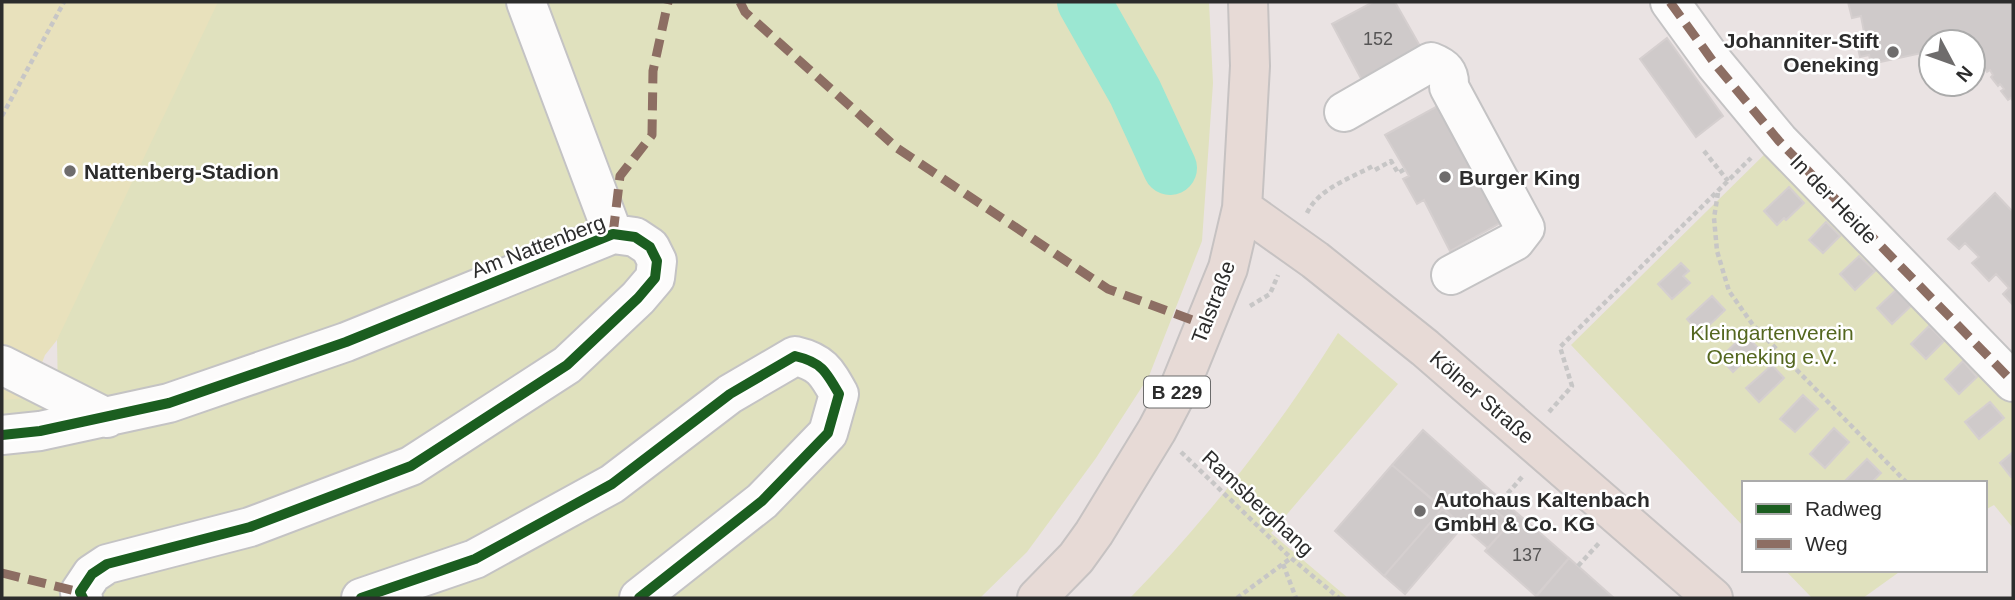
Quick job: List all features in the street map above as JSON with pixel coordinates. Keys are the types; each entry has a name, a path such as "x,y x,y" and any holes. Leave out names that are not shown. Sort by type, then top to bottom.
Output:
{"main road":[{"name":"Talstraße","path":"1037,598 1076,558 1094,533 1157,430 1181,384 1228,268 1242,208 1250,66 1248,2"},
{"name":"Kölner Straße","path":"1242,208 1364,297 1713,598"}],"street":[{"name":"Am Nattenberg","path":"526,2 613,234"},
{"name":"In der Heide","path":"1670,2 1715,64 1774,135 2013,382"},
{"path":"1344,112 1431,62 1447,71 1450,77 1449,87 1525,228 1515,241 1451,275"},
{"name":"Am Nattenberg","path":"2,435 40,431 169,403 346,342 613,234 635,237 650,247 657,261 655,278 638,299 567,365 411,466 250,527 107,564 92,574 80,592 83,598"},
{"path":"361,598 475,559 600,490 730,394 795,356 811,360 826,371 839,394 828,433 762,501 639,598"},
{"path":"2,365 107,418"}],"path":[{"path":"2,116 64,2"},
{"path":"1527,436 1572,386 1560,347 1774,135"},
{"path":"1704,151 1728,181"},
{"path":"1247,309 1269,294 1310,206 1322,194 1391,161 1398,173 1405,169"},
{"path":"1718,193 1714,218 1717,251 1729,291 1753,326 1906,481"},
{"path":"1502,500 1515,485"},
{"path":"1237,598 1291,558"},
{"path":"1283,564 1296,598"}],"green space":[{"path":"96,2 1209,2 1213,83 1202,241 1149,376 1096,458 1027,552 980,598 2,598 2,376 58,394 57,340"},
{"name":"Kleingartenverein Oeneking e.V.","path":"1774,145 2013,391 2013,528 1994,505 1987,509 1987,481 1742,481 1742,525 1571,345"},
{"path":"1338,333 1398,384 1271,533 1348,598 1130,598 1215,504 1267,438"},
{"path":"1787,572 1899,572 1863,598 1812,598"}],"shaded area":[{"name":"Nattenberg-Stadion","path":"2,2 218,2 57,340 45,355 28,398 2,400"}],"building":[{"path":"1373,2 1395,2 1424,53 1365,86 1332,24"},
{"name":"Johanniter-Stift Oeneking","path":"1848,2 2013,2 2013,101 2011,98 2008,100 2001,91 2004,89 1991,77 1993,75 1990,70 1987,72 1987,28 1917,28 1917,54 1862,66 1871,63 1869,55 1860,57 1855,34 1864,32 1861,16 1852,18"},
{"path":"1667,38 1723,116 1696,137 1640,59"},
{"name":"Burger King","path":"1443,103 1507,219 1450,251 1424,200 1417,204 1403,179 1409,176 1385,135"},
{"path":"1789,187 1804,203 1777,225 1764,211"},
{"path":"1995,193 2013,212 2012,304 2003,294 2009,288 1996,274 1989,281 1972,263 1979,257 1965,243 1959,249 1948,239"},
{"path":"1826,222 1840,236 1823,253 1809,240"},
{"path":"1859,256 1875,271 1855,290 1840,274"},
{"path":"1681,263 1689,271 1683,276 1690,283 1672,299 1658,284"},
{"path":"1897,289 1912,305 1892,324 1877,308"},
{"path":"1712,296 1725,310 1700,334 1687,319"},
{"path":"1929,326 1944,341 1926,359 1911,344"},
{"path":"1745,334 1758,348 1733,372 1720,358"},
{"path":"1963,361 1977,377 1959,394 1945,379"},
{"path":"1772,365 1784,378 1759,402 1746,388"},
{"path":"1803,395 1818,409 1795,432 1780,419"},
{"path":"1990,402 2004,418 1979,439 1965,422"},
{"path":"1834,428 1849,442 1825,468 1810,454"},
{"path":"1423,430 1489,489 1481,498 1510,523 1488,548 1392,465"},
{"path":"2013,452 2013,476 2011,477 2000,463"},
{"path":"1867,459 1881,473 1873,481 1845,481"},
{"path":"1392,465 1443,508 1384,576 1335,531"},
{"path":"1489,489 1518,514 1510,523 1481,498"},
{"path":"1443,508 1463,526 1405,594 1384,576"},
{"path":"1518,514 1569,558 1536,596 1485,551"},
{"path":"1569,558 1614,598 1535,598"}],"waterway":[{"path":"1084,2 1135,92 1170,168"}],"marked path":[{"path":"613,234 620,176 652,135 653,71 668,2"},
{"path":"740,2 745,12 897,148 1108,289 1206,325"},
{"path":"1670,2 1715,64 1779,141 2013,382"},
{"path":"2,573 80,592"}],"cycle path":[{"path":"2,435 40,431 169,403 346,342 613,234 635,237 650,247 657,261 655,278 638,298 567,365 411,466 250,527 107,564 92,574 80,592 83,598"},
{"path":"361,598 475,559 612,484 730,394 795,356 817,365 826,373 839,394 828,433 762,501 639,598"}],"place":[{"name":"Johanniter-Stift Oeneking","path":"1893,52"},
{"name":"Nattenberg-Stadion","path":"70,171"},
{"name":"Burger King","path":"1445,177"},
{"name":"Autohaus Kaltenbach GmbH & Co. KG","path":"1420,511"}]}
